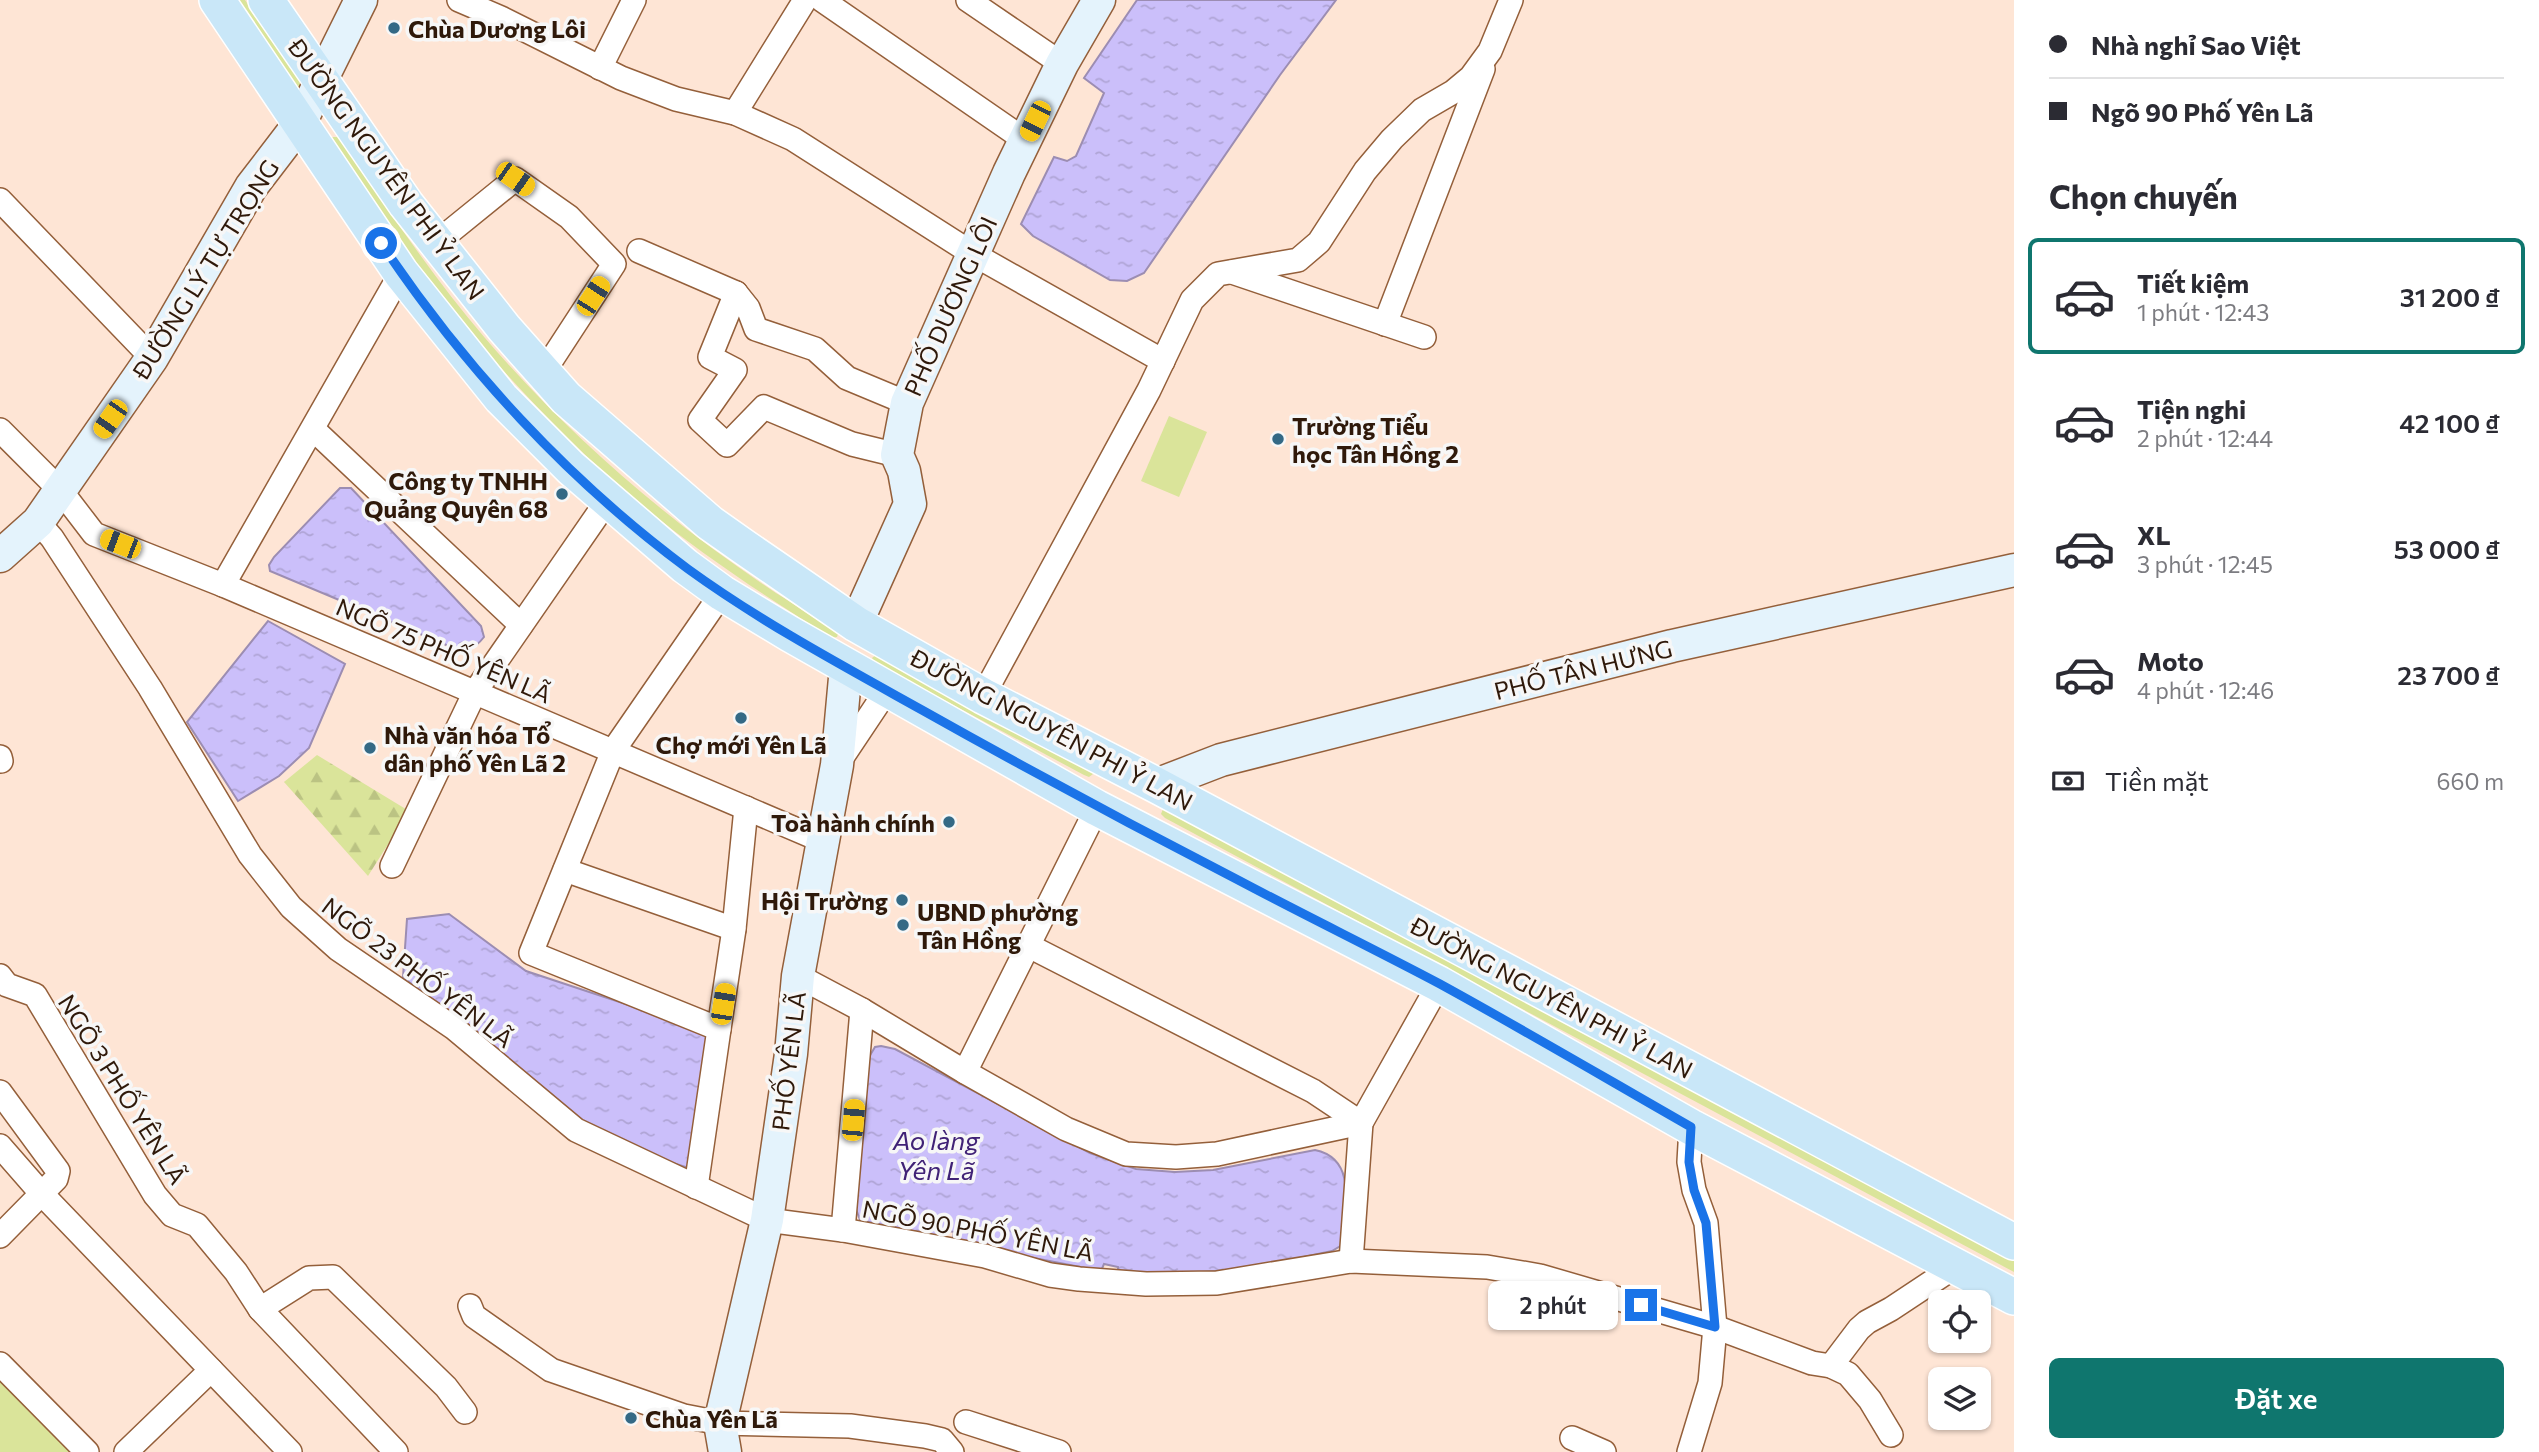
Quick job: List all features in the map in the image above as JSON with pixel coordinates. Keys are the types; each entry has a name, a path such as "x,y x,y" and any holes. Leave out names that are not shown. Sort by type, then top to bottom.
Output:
{"main road":[{"name":"ĐƯỜNG NGUYÊN PHI Ỷ LAN","path":"217,0 401,273 501,398 607,501 722,593 887,691 1097,808 1439,984 1691,1127 2014,1297"},
{"name":"ĐƯỜNG NGUYÊN PHI Ỷ LAN","path":"265,0 406,204 504,328 575,406 710,523 856,624 983,696 1156,785 2014,1242"},
{"path":"846,667 856,624"},
{"path":"1097,808 1156,785"}],"street":[{"name":"ĐƯỜNG LÝ TỰ TRỌNG","path":"0,556 38,523 152,358 251,187 300,122 361,0"},
{"path":"459,0 621,78 676,99 735,113 793,139 973,254 1163,361"},
{"path":"600,68 634,0"},
{"path":"735,113 806,0"},
{"path":"822,0 1025,140"},
{"path":"968,0 1062,64"},
{"name":"PHỐ DƯƠNG LÔI","path":"856,624 910,504 904,471 897,455 907,403 1025,140 1062,64 1099,0"},
{"path":"1385,324 1511,0"},
{"path":"983,696 1163,361 1192,300 1209,280 1218,274 1298,260 1311,252 1365,171 1392,139 1422,110 1453,92 1471,77 1490,51"},
{"path":"436,243 515,179 569,217 614,264 543,373"},
{"path":"0,200 152,358"},
{"path":"639,251 736,293 748,308 756,329 815,349 847,378 907,403"},
{"path":"1229,271 1424,337"},
{"path":"223,584 401,273"},
{"path":"736,293 709,357 735,370 700,420 727,445 764,407 852,444 897,455"},
{"path":"313,429 521,625"},
{"name":"NGÕ 75 PHỐ YÊN LÃ","path":"0,430 61,491 94,534 223,584 823,841"},
{"path":"392,866 475,692 607,501"},
{"name":"NGÕ 23 PHỐ YÊN LÃ","path":"38,523 52,538 150,688 250,855 291,907 338,949 454,1028 576,1130 767,1220"},
{"name":"PHỐ TÂN HƯNG","path":"1156,785 1230,757 1658,650 2014,570"},
{"path":"719,1029 531,953 613,751 722,593"},
{"name":"PHỐ YÊN LÃ","path":"722,1437 767,1220 791,1054 798,976 837,765 846,667"},
{"path":"837,765 887,691"},
{"path":"696,1187 734,929 746,808"},
{"path":"965,1072 1097,808"},
{"path":"565,870 734,929"},
{"path":"1029,946 1313,1091 1361,1123"},
{"name":"NGÕ 3 PHỐ YÊN LÃ","path":"0,975 7,985 35,995 155,1195 172,1215 197,1225 236,1272 260,1309 396,1452"},
{"path":"798,976 862,1010 1066,1129 1126,1154 1176,1157 1217,1154 1361,1123"},
{"path":"1351,1261 1361,1123 1439,984"},
{"path":"843,1230 862,1010"},
{"path":"0,1093 57,1167 56,1179 0,1236"},
{"path":"1689,1452 1710,1383 1715,1327 1706,1223 1694,1190 1689,1162 1691,1127"},
{"path":"0,1146 41,1193 290,1452"},
{"name":"NGÕ 90 PHỐ YÊN LÃ","path":"767,1220 843,1230 985,1255 1050,1275 1146,1284 1217,1283 1351,1261 1510,1269 1715,1327 1812,1363 1831,1366"},
{"path":"1891,1435 1871,1400 1848,1374 1831,1366 1867,1322 1956,1266"},
{"path":"260,1309 309,1278 334,1276 446,1387 465,1412"},
{"path":"470,1306 474,1316 551,1370 684,1416 722,1437 784,1423 858,1427 942,1440 953,1452"},
{"path":"0,1363 87,1452"},
{"path":"126,1452 211,1370"},
{"path":"966,1422 1059,1452"},
{"path":"1572,1438 1604,1452"}],"green space":[{"path":"234,0 245,0 307,90 303,96"},
{"path":"338,137 465,314 551,409 659,507 736,566 835,630 837,637 832,638 730,572 681,536 633,498 560,430 492,358 433,288 331,138"},
{"path":"1169,416 1207,432 1179,497 1141,481"},
{"path":"877,654 1093,774 1089,777 1084,775 875,663 872,658"},
{"path":"317,755 409,811 368,876 284,782"},
{"path":"1163,809 2014,1261 2014,1272 1165,818 1161,814"},
{"path":"0,1372 74,1452 0,1452"}],"water":[{"path":"1137,0 1336,0 1280,75 1144,273 1127,281 1110,280 1033,236 1021,224 1054,157 1067,161 1076,156 1104,93 1084,78"},
{"path":"340,488 351,488 481,626 484,637 477,645 465,649 451,647 270,571 269,565 274,557"},
{"path":"268,621 345,664 309,748 279,776 238,801 187,722"},
{"path":"449,914 526,971 707,1031 692,1169 599,1140 403,977 407,919"},
{"name":"Ao làng Yên Lã","path":"875,1047 895,1049 1090,1153 1136,1169 1175,1172 1213,1170 1315,1150 1329,1155 1338,1164 1346,1188 1342,1245 1332,1251 1247,1269 1156,1275 1118,1274 1118,1267 1104,1264 1101,1271 952,1242 954,1232 939,1229 936,1236 860,1220 856,1209 869,1057"}],"place":[{"name":"Chùa Dương Lôi","path":"394,28"},
{"name":"Trường Tiểu học Tân Hồng 2","path":"1278,439"},
{"name":"Công ty TNHH Quảng Quyên 68","path":"562,494"},
{"name":"Chợ mới Yên Lã","path":"741,718"},
{"name":"Nhà văn hóa Tổ dân phố Yên Lã 2","path":"370,748"},
{"name":"Toà hành chính","path":"949,822"},
{"name":"Hội Trường","path":"902,900"},
{"name":"UBND phường Tân Hồng","path":"903,925"},
{"name":"Chùa Yên Lã","path":"631,1418"}],"route":[{"path":"381,243 430,311 501,398 532,431 607,501 722,593 887,691 1097,808 1439,984 1691,1127 1689,1162 1694,1190 1706,1223 1715,1327 1641,1305"}]}
